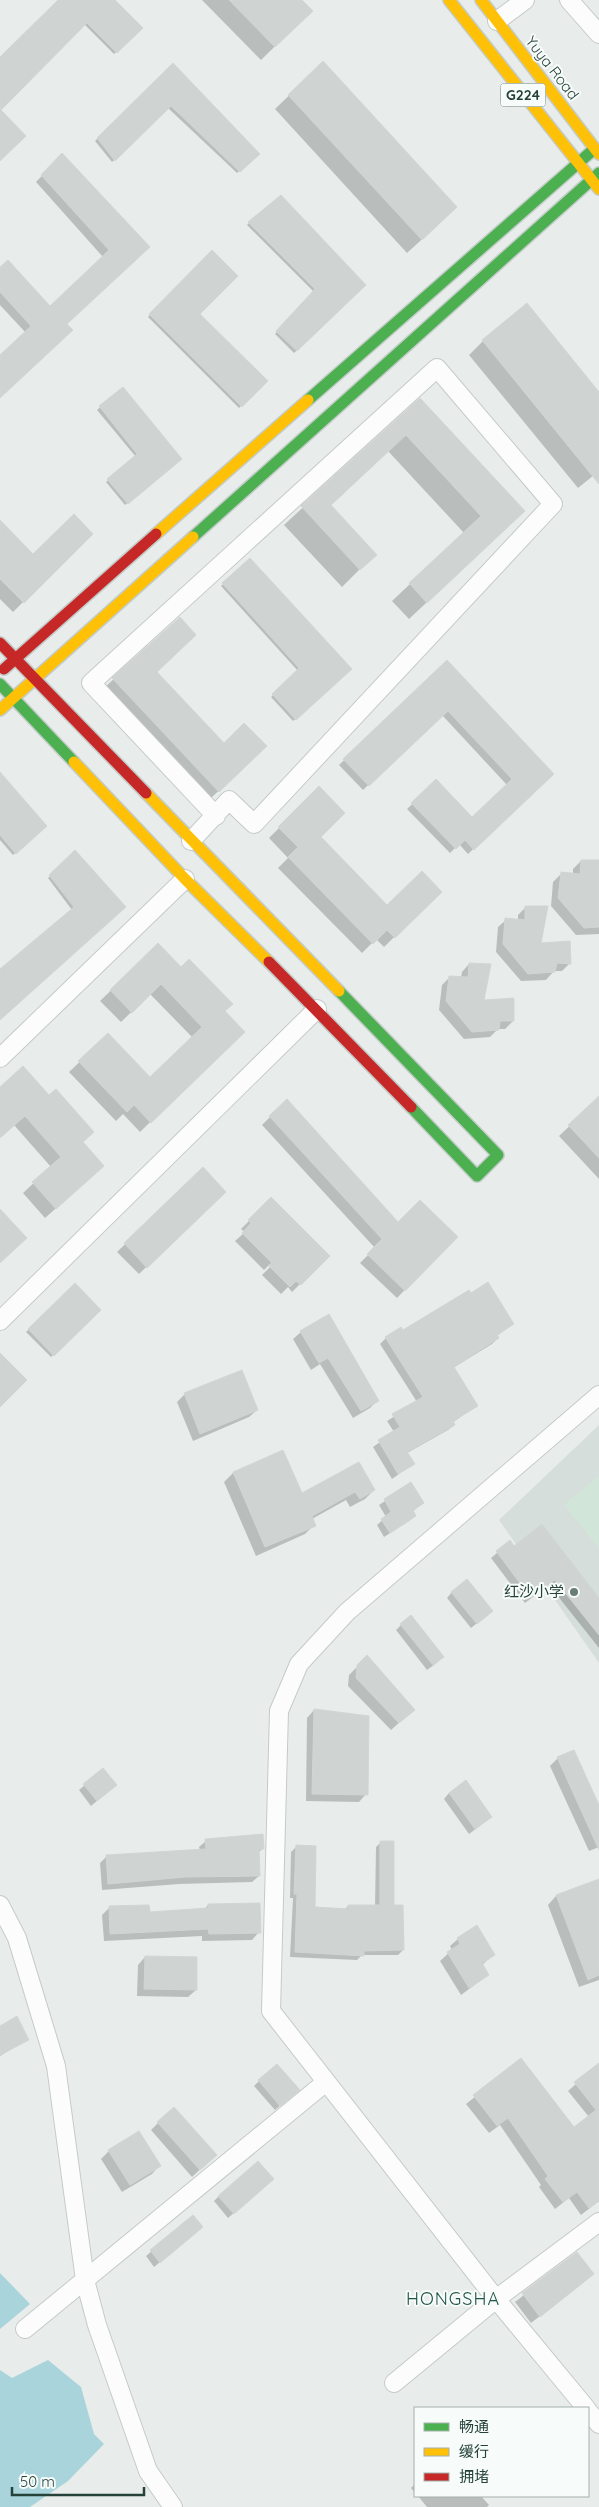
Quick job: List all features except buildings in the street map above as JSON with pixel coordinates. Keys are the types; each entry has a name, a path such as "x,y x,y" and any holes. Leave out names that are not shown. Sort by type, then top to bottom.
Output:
{"main road":[{"name":"G224","path":"449,0 576,163 597,181"},
{"name":"Yuya Road","path":"481,0 597,151"},
{"path":"0,672 16,660 576,163 597,151"},
{"path":"0,710 597,181"},
{"path":"0,643 190,841 498,1155 477,1176 317,1009 185,879 0,684"}],"street":[{"path":"497,21 525,0"},
{"path":"569,0 599,34"},
{"path":"190,841 216,816 229,800 254,824 554,504 437,368 91,683 216,816"},
{"path":"0,1056 185,879"},
{"path":"0,1321 317,1009"},
{"path":"585,2407 496,2299 271,2011 279,1711 299,1664 347,1612 599,1396"},
{"path":"0,1905 17,1938 56,2066 85,2280 97,2325 148,2471 173,2507"},
{"path":"25,2329 326,2082"},
{"path":"394,2383 496,2299 599,2222"},
{"path":"589,2412 599,2424"}],"shaded area":[{"name":"红沙小学","path":"599,1425 599,1663 499,1520"}],"green space":[{"path":"599,1476 599,1548 564,1505"}],"water":[{"path":"0,2273 30,2304 0,2329"},
{"path":"48,2360 81,2387 94,2434 104,2444 68,2481 30,2507 0,2507 0,2370 12,2378"}],"traffic: fast":[{"path":"308,400 592,151"},
{"path":"193,537 599,173"},
{"path":"0,684 74,762"},
{"path":"339,991 498,1155 477,1176 411,1107"}],"traffic: slow":[{"path":"449,0 599,189"},
{"path":"481,0 599,154"},
{"path":"156,534 308,400"},
{"path":"0,710 193,537"},
{"path":"74,762 185,879 269,962"},
{"path":"146,793 339,991"}],"traffic: jam":[{"path":"4,669 156,534"},
{"path":"0,643 146,793"},
{"path":"269,962 411,1107"}],"place":[{"name":"红沙小学","path":"574,1592"}],"district":[{"name":"HONGSHA","path":"453,2299"}]}
